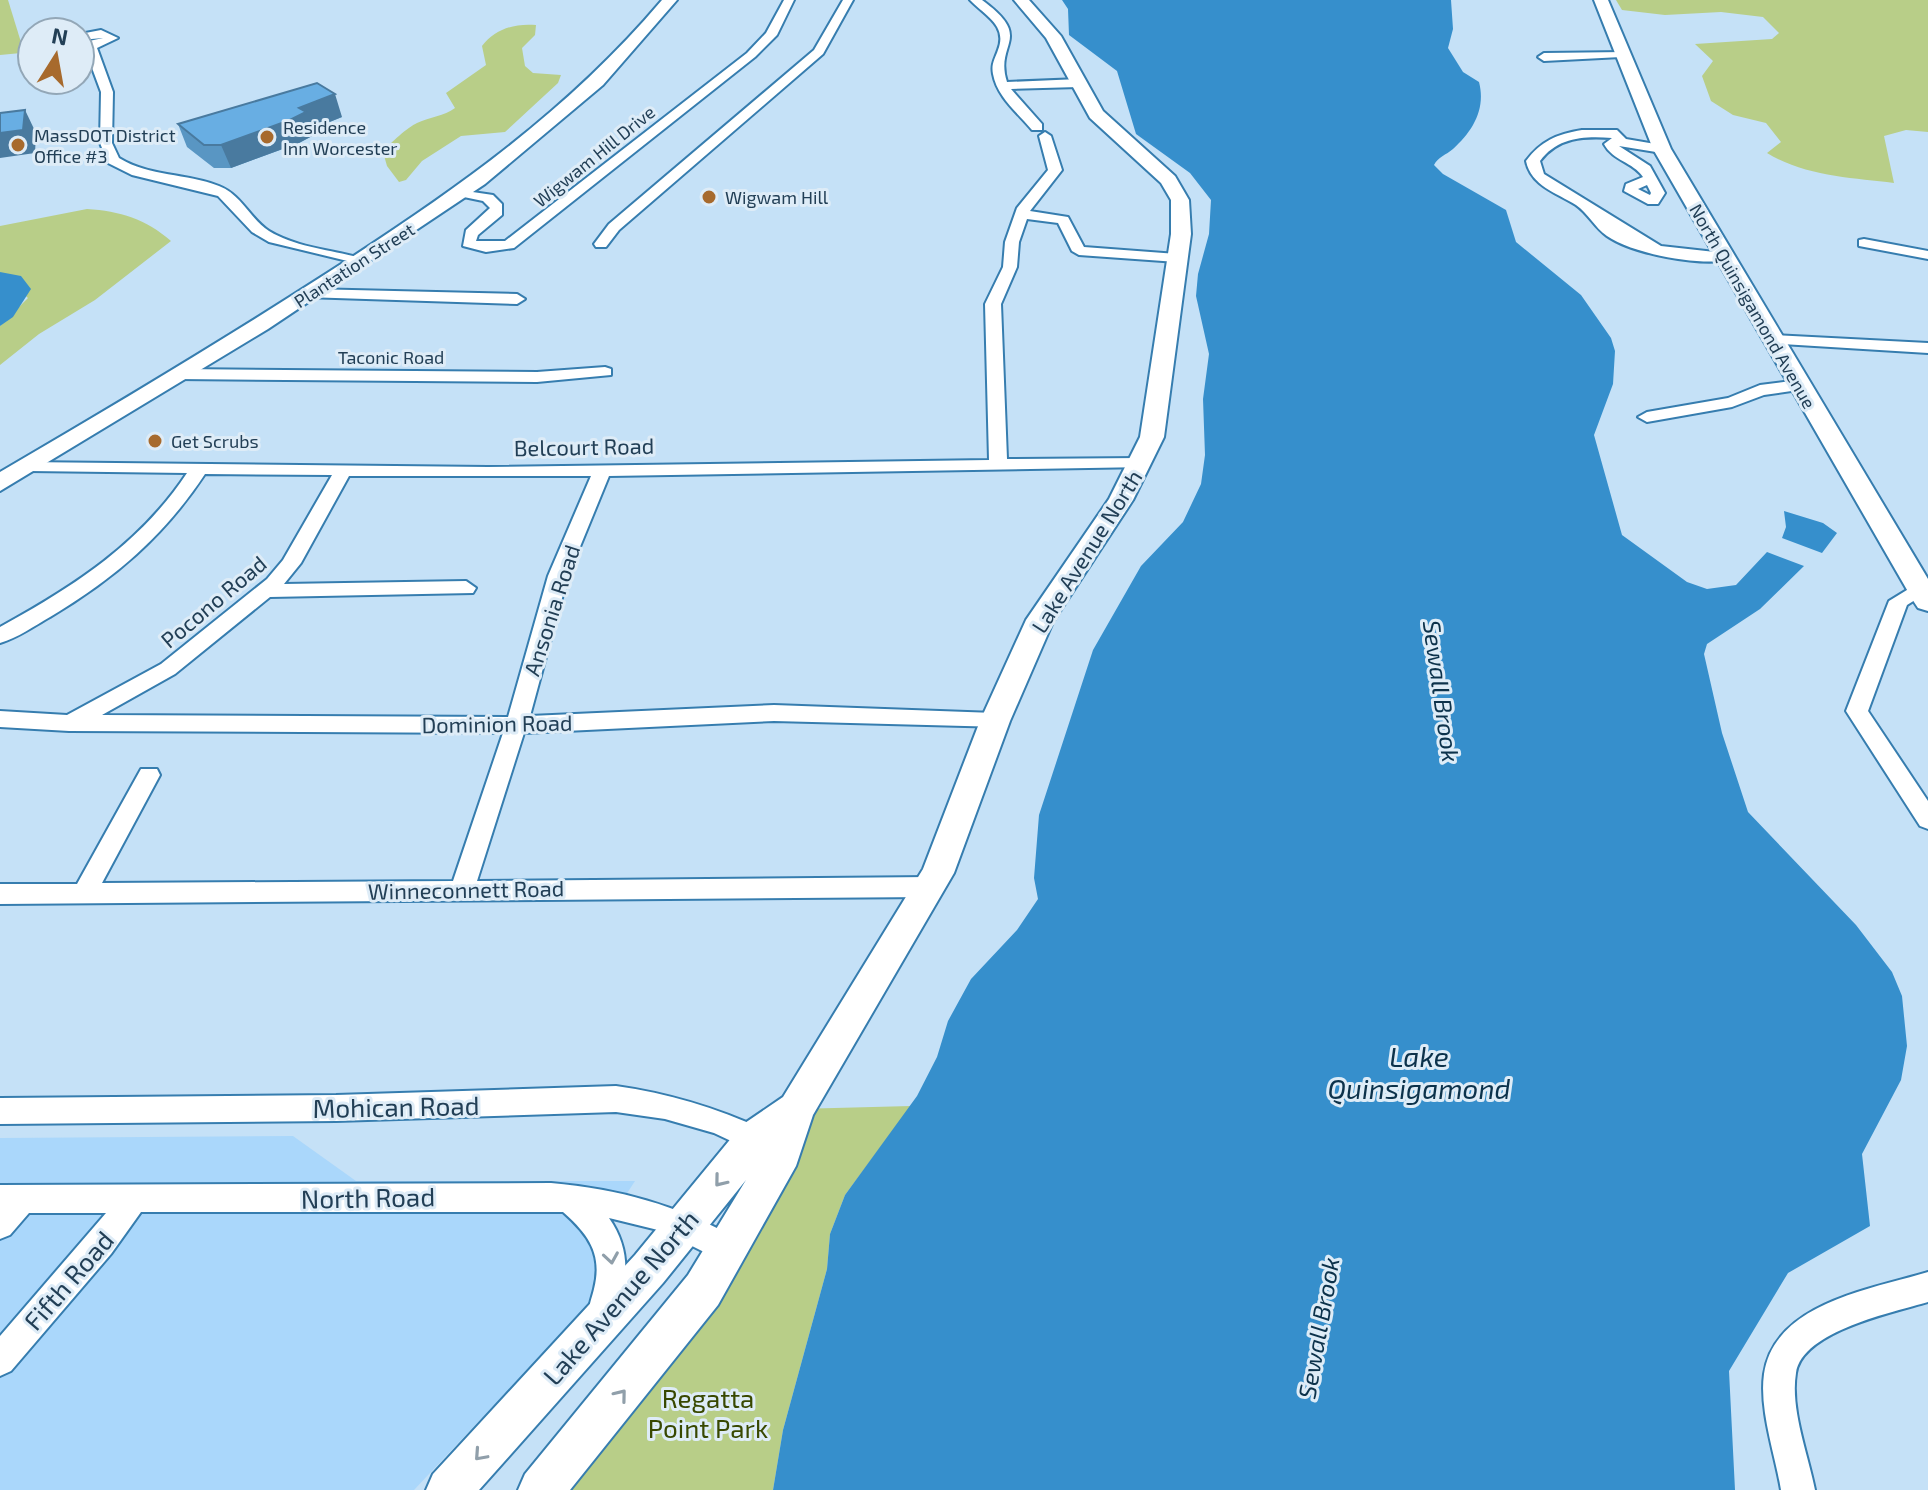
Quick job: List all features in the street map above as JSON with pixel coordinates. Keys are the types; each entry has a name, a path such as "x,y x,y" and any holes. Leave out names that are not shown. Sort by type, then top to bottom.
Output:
{"main road":[{"name":"Plantation Street","path":"0,483 310,294 464,193 569,111 616,64 670,0"},
{"name":"Lake Avenue North","path":"449,1490 686,1224 768,1146 796,1109 931,887 959,824 995,721 1040,620 1121,500 1141,463 1157,414 1182,215 1178,193 1168,180 1108,127 1053,36 1021,0"},
{"name":"North Quinsigamond Avenue","path":"1601,0 1658,141 1799,385 1921,583"},
{"name":"Lake Avenue North","path":"541,1490 669,1336 726,1248 768,1146"}],"street":[{"name":"Wigwam Hill Drive","path":"464,193 488,198 497,207 497,212 468,236 468,243 482,247 509,245 746,59 771,35 789,0"},
{"path":"601,244 614,227 819,52 848,0"},
{"path":"975,0 996,14 1002,24 1006,44 997,70 1008,96 1041,131 1055,170 1022,214 1012,242 1010,267 994,298 992,321 998,463"},
{"path":"1544,57 1621,54"},
{"path":"96,70 107,92 106,143 113,160 145,175 223,193 238,203 261,232 298,247 303,254 354,265"},
{"path":"1003,86 1079,83"},
{"path":"1658,141 1568,135 1543,147 1533,161 1534,173 1574,196 1592,211 1597,223 1609,234 1675,253 1724,257"},
{"path":"1619,138 1611,144 1612,150 1641,164 1650,179"},
{"path":"1022,214 1063,220 1079,251 1177,258"},
{"path":"1864,243 1928,255"},
{"path":"310,294 517,299"},
{"path":"1773,340 1928,348"},
{"name":"Taconic Road","path":"177,374 537,377 605,372"},
{"path":"1647,417 1732,402 1760,390 1799,385"},
{"name":"Belcourt Road","path":"29,466 343,471 1141,463"},
{"path":"0,636 87,588 118,564 171,513 198,470"},
{"name":"Ansonia Road","path":"462,889 515,725 558,576 602,470"},
{"name":"Pocono Road","path":"69,723 168,669 265,591 291,563 343,471"},
{"path":"1921,583 1899,601 1857,711 1928,820"},
{"path":"265,591 466,588"},
{"name":"Dominion Road","path":"0,719 69,723 515,725 774,713 995,721"},
{"path":"84,893 149,775"},
{"name":"Winneconnett Road","path":"0,894 931,887"},
{"name":"Mohican Road","path":"0,1111 336,1108 616,1099 665,1106 768,1146"},
{"name":"North Road","path":"11,1199 437,1196 570,1199 637,1208 686,1224 726,1248"},
{"name":"Fifth Road","path":"0,1360 101,1244 134,1198"},
{"path":"0,1225 11,1199"},
{"path":"570,1199 593,1218 613,1253 608,1296 594,1329"},
{"path":"1798,1490 1780,1373 1792,1346 1821,1323 1928,1287"}],"shaded area":[{"path":"293,1136 356,1181 635,1181 596,1241 604,1259 592,1301 414,1490 0,1490 0,1138"}],"green space":[{"path":"0,0 8,0 16,26 16,53 0,55"},
{"path":"1616,0 1928,0 1928,132 1906,130 1884,136 1894,183 1829,175 1781,161 1767,153 1781,142 1766,123 1733,115 1711,101 1702,76 1713,61 1695,44 1772,39 1779,33 1763,17 1721,12 1665,15 1622,10"},
{"path":"536,25 535,35 522,48 525,66 533,73 561,75 558,83 505,132 461,136 422,161 406,180 399,182 387,166 383,152 386,148 413,125 455,108 446,93 486,65 482,46 493,35 513,26"},
{"path":"87,209 132,218 152,227 171,241 95,300 39,334 0,365 0,326 28,298 0,272 0,226"},
{"name":"Regatta Point Park","path":"911,1106 845,1195 830,1234 827,1269 783,1430 773,1490 541,1490 591,1431 796,1109"}],"water":[{"name":"Lake Quinsigamond","path":"1062,0 1451,0 1453,29 1448,48 1463,72 1479,82 1481,101 1476,119 1466,135 1434,165 1443,174 1506,210 1516,242 1581,295 1611,338 1615,351 1613,384 1594,435 1622,535 1687,582 1707,589 1736,585 1767,552 1804,566 1760,609 1707,644 1704,654 1722,733 1748,812 1856,925 1892,972 1902,996 1907,1046 1901,1080 1862,1154 1870,1226 1788,1273 1729,1371 1735,1490 773,1490 783,1430 827,1269 830,1234 845,1195 917,1096 937,1057 948,1021 971,979 1017,930 1038,899 1034,878 1039,815 1093,650 1141,566 1183,522 1201,484 1205,455 1203,399 1209,354 1196,296 1198,274 1209,234 1211,200 1190,173 1136,134 1117,71 1069,35 1068,9"},
{"path":"0,272 21,276 31,289 13,317 0,326"},
{"path":"1784,511 1823,523 1837,533 1822,553 1782,538 1786,527"}],"building":[{"path":"317,83 335,94 299,108 306,112 290,120 221,145 204,145 178,124"},
{"path":"25,110 23,130 0,133 0,113"}],"place":[{"name":"Residence Inn Worcester","path":"267,137"},
{"name":"MassDOT District Office #3","path":"18,145"},
{"name":"Wigwam Hill","path":"709,197"},
{"name":"Get Scrubs","path":"155,441"}],"water label":[{"name":"Sewall Brook","path":"1442,691"},
{"name":"Sewall Brook","path":"1318,1328"}]}
